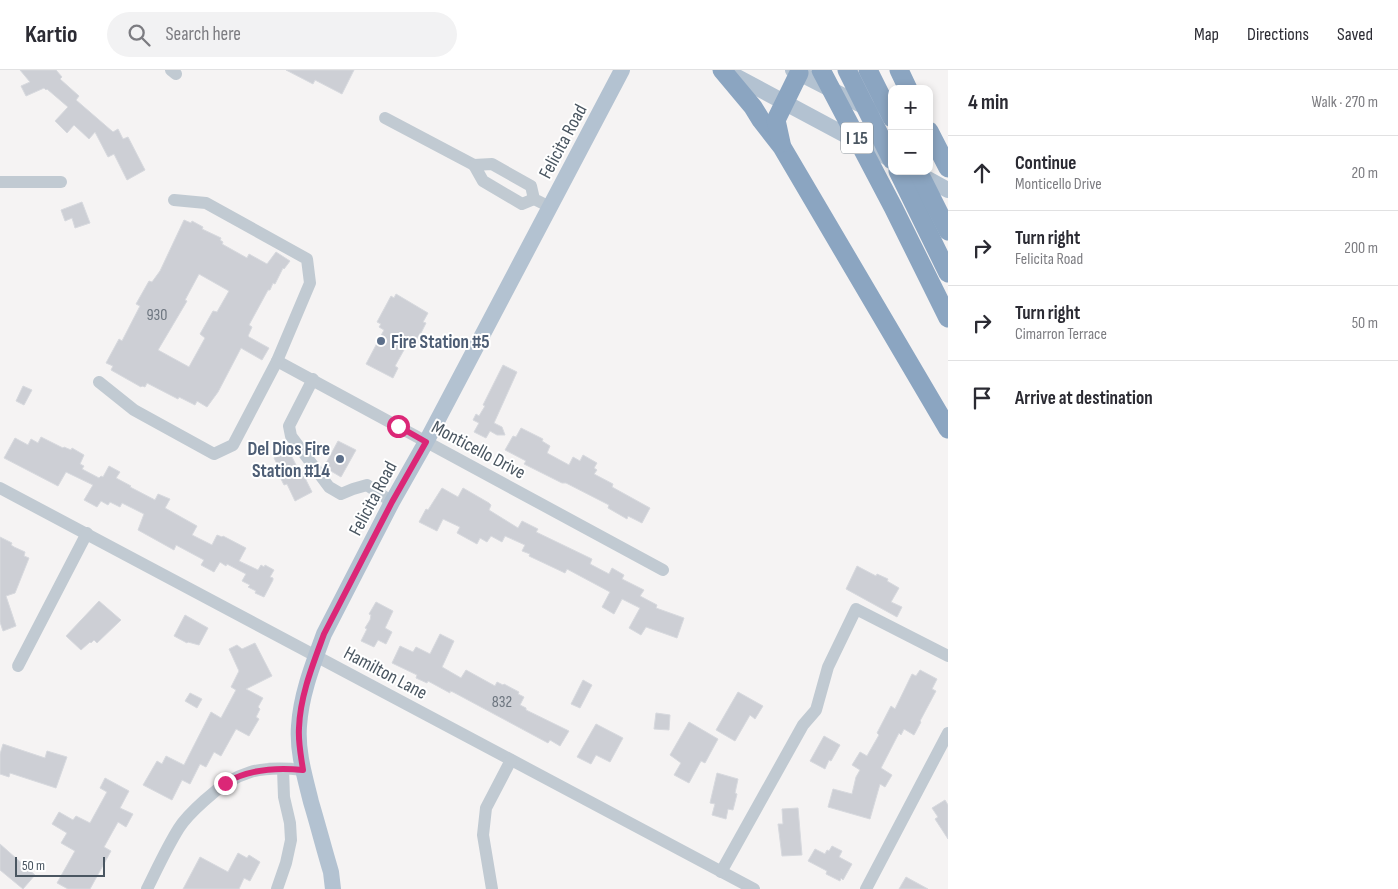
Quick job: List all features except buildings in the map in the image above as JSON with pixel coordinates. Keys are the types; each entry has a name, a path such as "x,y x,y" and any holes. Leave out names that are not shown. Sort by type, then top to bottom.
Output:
{"highway":[{"path":"723,70 782,147 948,429"},
{"name":"I 15","path":"822,70 948,318"},
{"path":"899,70 906,85"},
{"path":"782,147 776,120 785,103 796,71"},
{"path":"847,71 888,154"},
{"path":"871,75 888,111"},
{"path":"933,139 948,168"},
{"path":"899,175 948,273"},
{"path":"920,175 948,231"}],"main road":[{"name":"Felicita Road","path":"333,889 331,872 299,749 298,727 308,679 316,656 324,634 392,502 426,442 622,70"},
{"path":"723,70 888,160"},
{"path":"796,71 888,118"},
{"path":"933,144 948,153"},
{"path":"920,175 948,190"}],"street":[{"path":"385,118 474,165 492,164 531,186 534,199"},
{"path":"474,165 483,181 522,204 534,199 550,207"},
{"path":"0,182 61,182"},
{"path":"99,382 134,410 214,454 232,446 278,361 310,283 307,259 206,203 174,200"},
{"name":"Monticello Drive","path":"278,361 663,570"},
{"path":"313,379 289,426 291,436 329,487 341,494 367,486 392,502"},
{"name":"Hamilton Lane","path":"0,488 754,889"},
{"path":"18,666 87,533"},
{"path":"721,872 804,725 816,710 828,667 856,609 948,656"},
{"path":"866,889 948,732"},
{"path":"492,889 483,834 486,808 511,760"},
{"path":"277,889 291,840 290,823 284,796 283,769"},
{"path":"147,889 179,829 191,812 209,796 237,776 253,771 303,770"}],"place":[{"name":"Fire Station #5","path":"381,341"},
{"name":"Del Dios Fire Station #14","path":"340,459"}],"route":[{"path":"225,783 237,776 253,771 267,769 303,770 299,749 298,727 308,679 324,634 392,502 426,442 398,426"}]}
